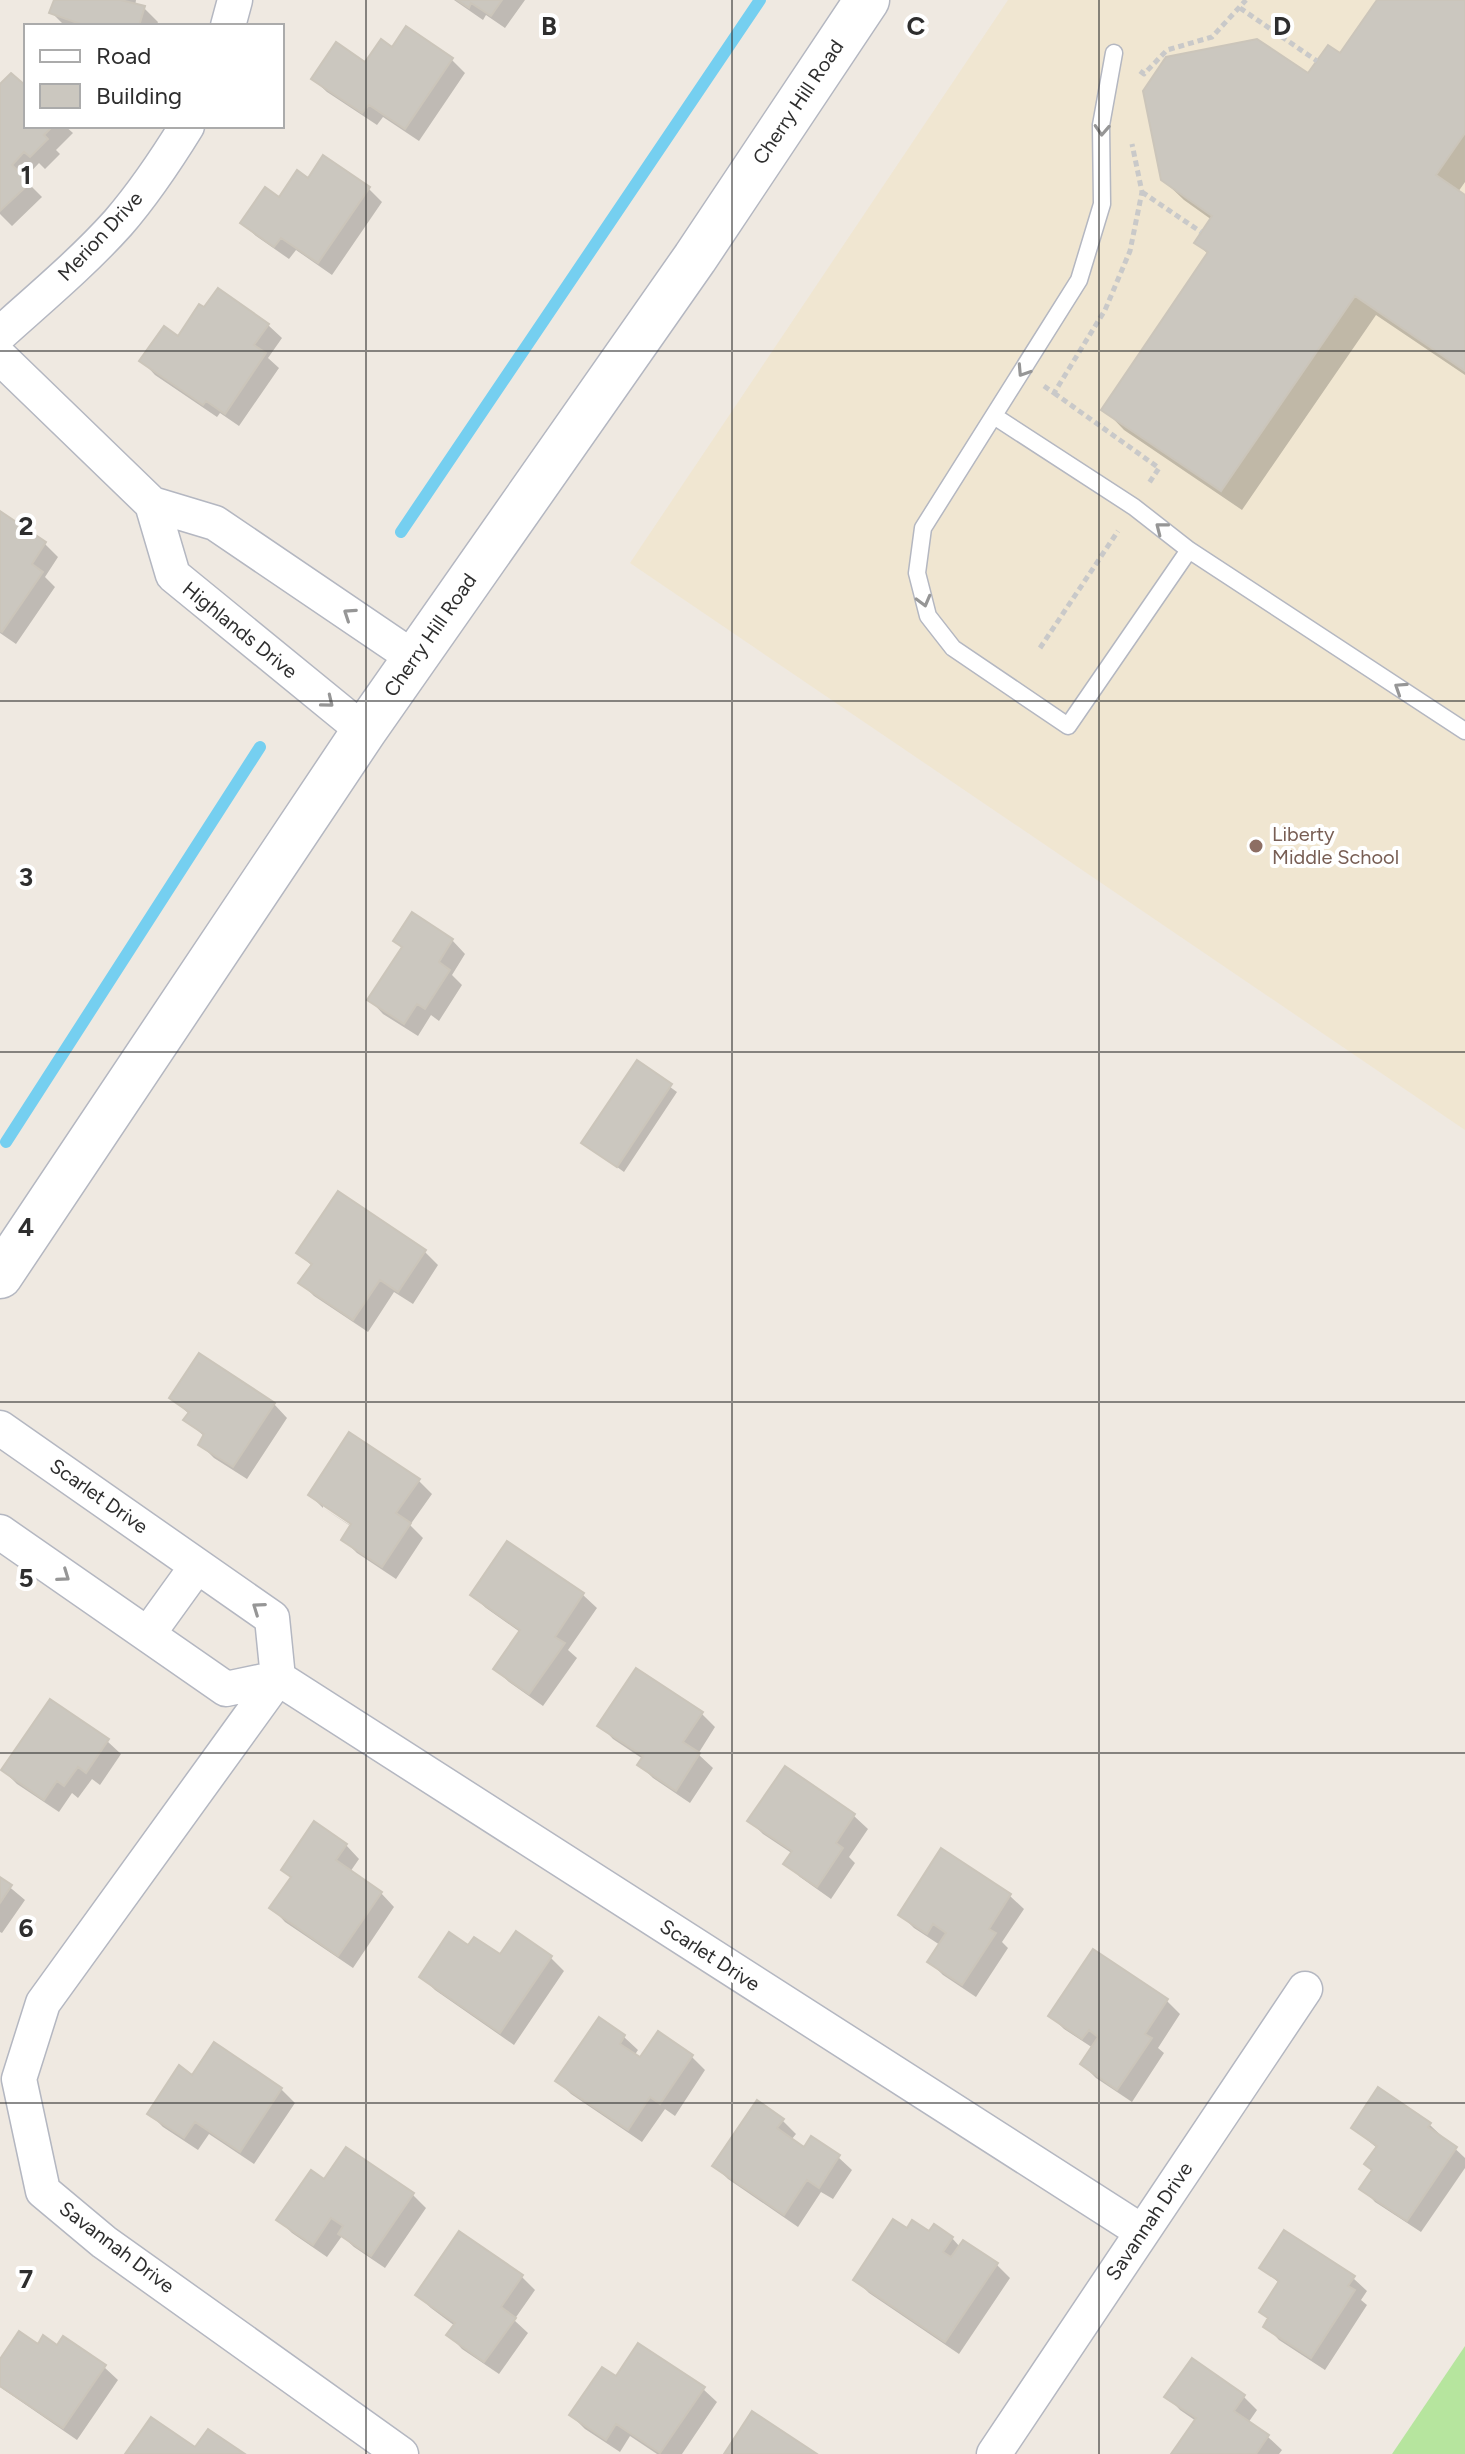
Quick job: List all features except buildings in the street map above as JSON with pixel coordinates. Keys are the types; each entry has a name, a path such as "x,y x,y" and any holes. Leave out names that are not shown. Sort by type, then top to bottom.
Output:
{"main road":[{"name":"Cherry Hill Road","path":"0,1276 364,731 695,258 867,0"}],"street":[{"path":"229,24 235,0"},
{"name":"Merion Drive","path":"0,334 86,256 119,221 159,171 186,128"},
{"name":"Highlands Drive","path":"0,357 152,504 215,523 414,658"},
{"name":"Highlands Drive","path":"152,504 173,575 364,731"},
{"name":"Scarlet Drive","path":"0,1428 272,1618 278,1678 1141,2231"},
{"path":"0,1532 226,1689 278,1678"},
{"path":"148,1634 197,1566"},
{"name":"Savannah Drive","path":"278,1678 43,2003 19,2079 43,2191 104,2242 401,2454"},
{"name":"Savannah Drive","path":"994,2454 1305,1989"}],"lane":[{"path":"1114,53 1101,125 1102,204 1079,280 923,528 917,573 928,616 953,648 1068,726 1189,550"},
{"path":"994,416 1134,507 1189,550 1465,731"}],"path":[{"path":"1139,71 1144,74 1167,50 1212,37 1246,0"},
{"path":"1240,8 1317,61"},
{"path":"1142,192 1201,232"},
{"path":"1054,393 1159,468 1143,492"},
{"path":"1040,648 1123,523"}],"shaded area":[{"name":"Liberty Middle School","path":"1008,0 1465,0 1465,1130 630,563"}],"green space":[{"path":"1465,2346 1465,2454 1392,2454"}],"waterway":[{"path":"401,532 760,0"},
{"path":"6,1142 260,747"}],"place":[{"name":"Liberty Middle School","path":"1256,846"}]}
